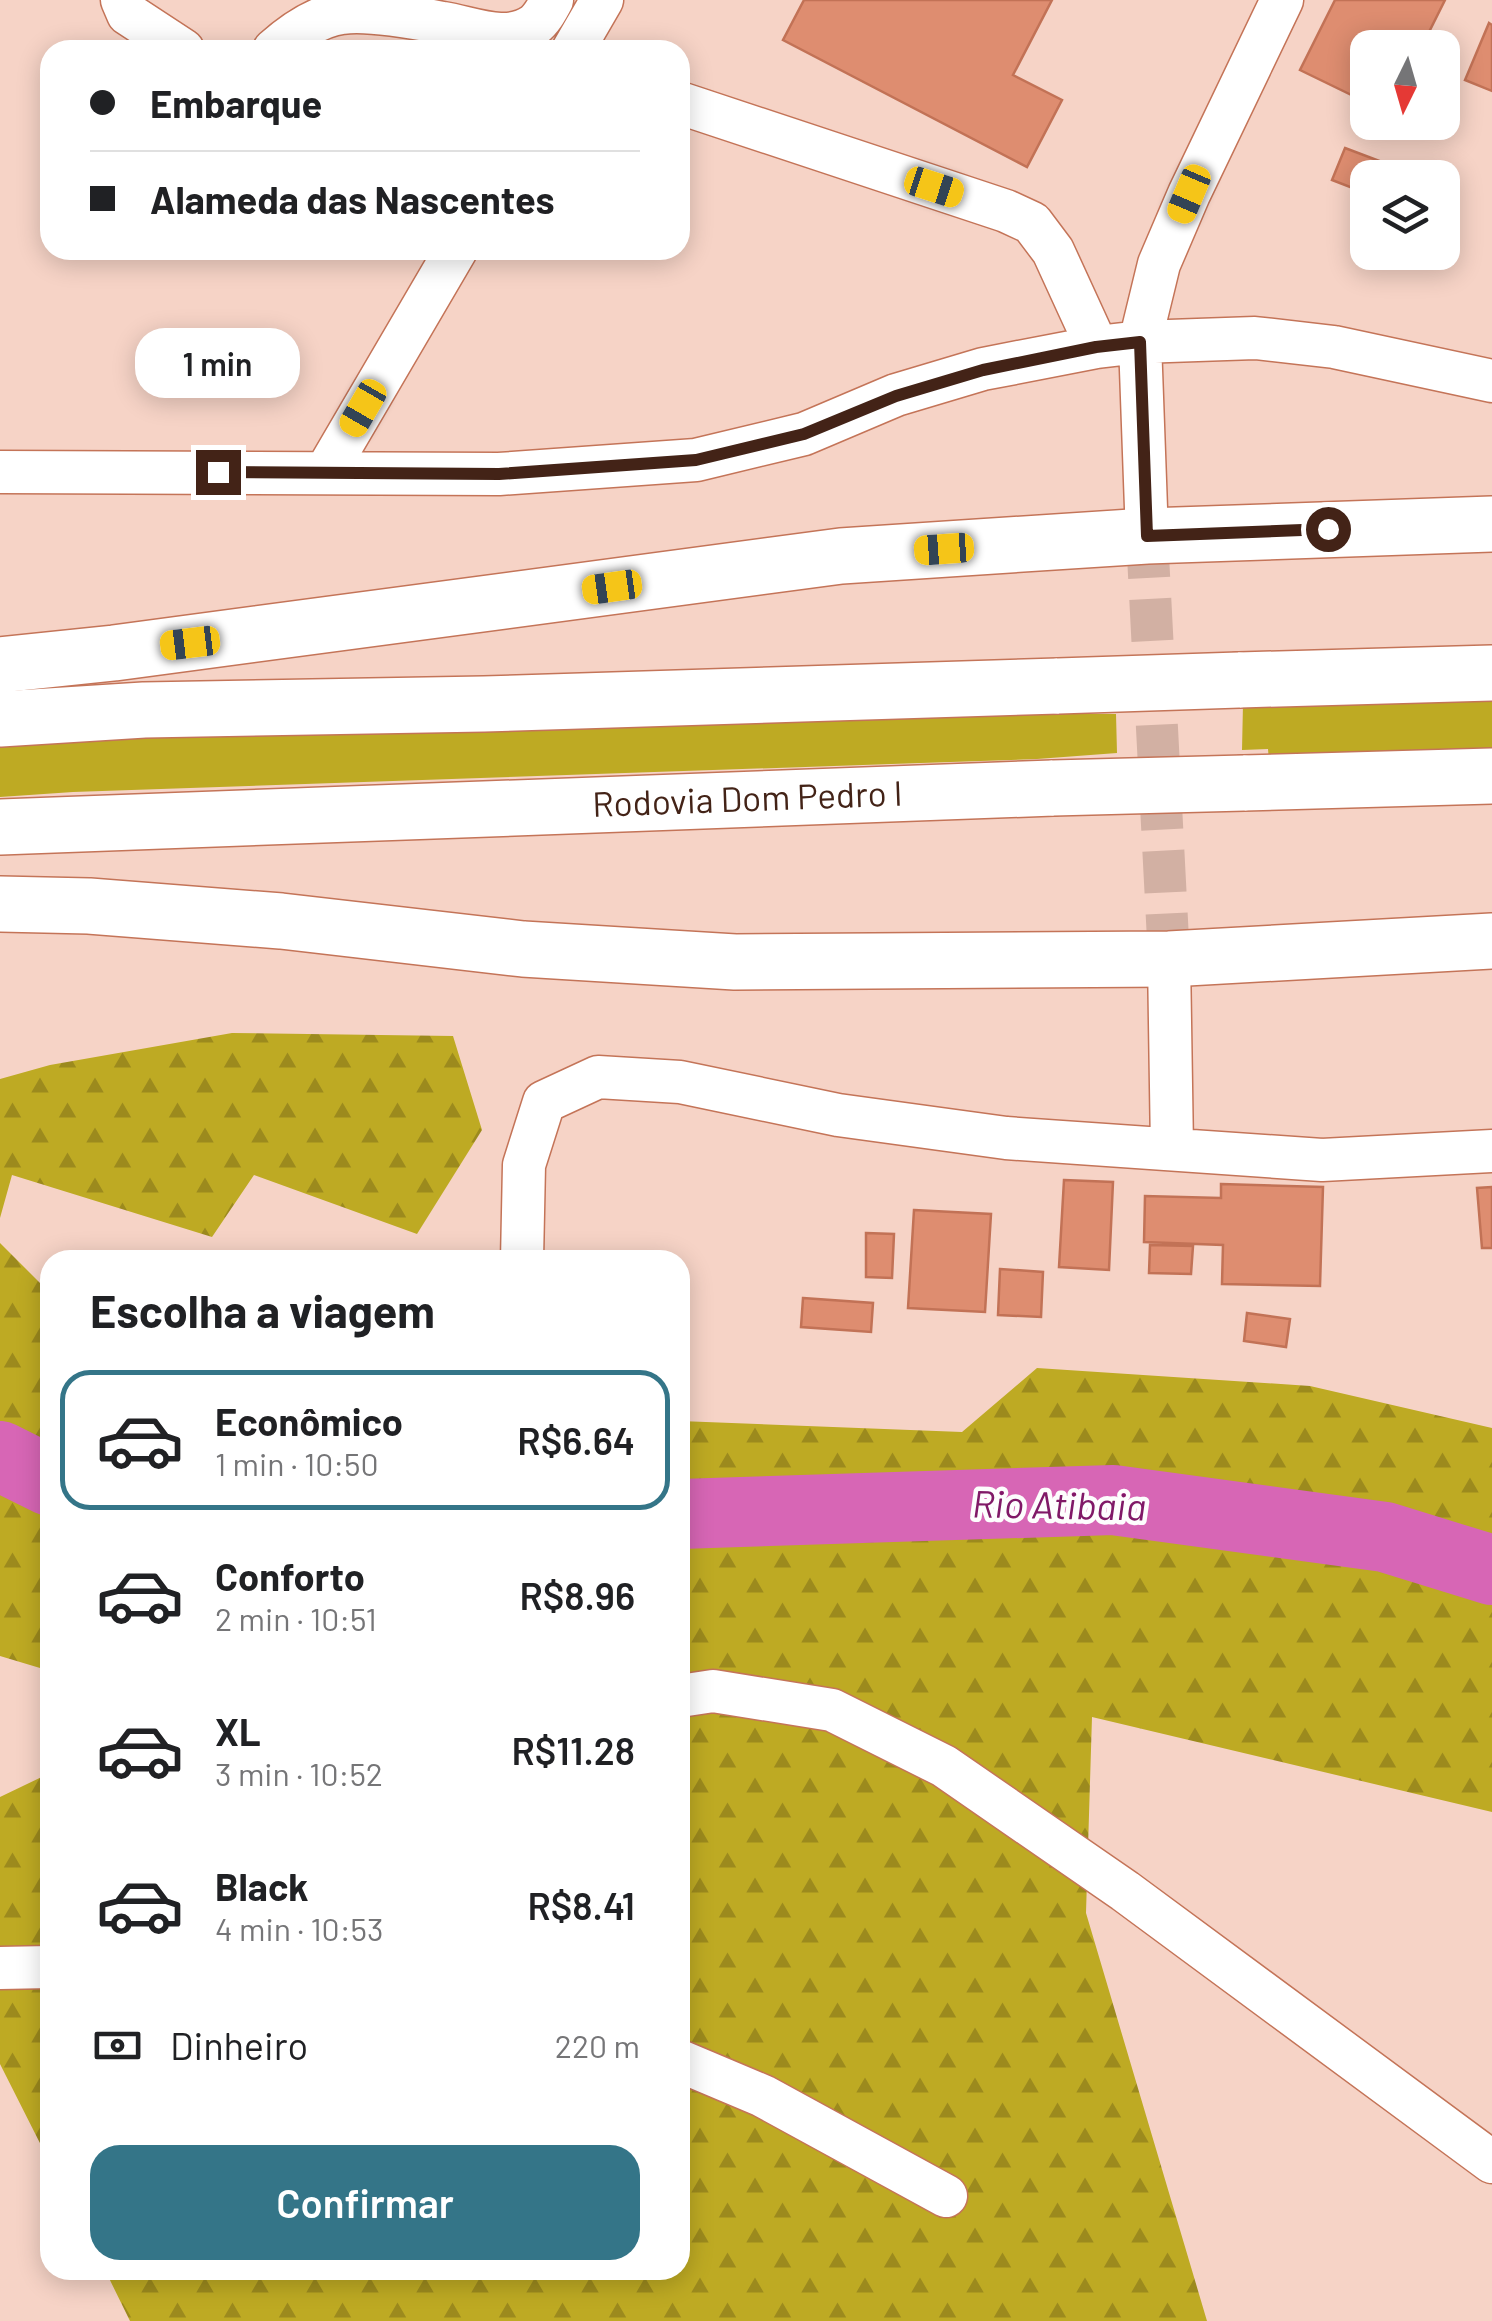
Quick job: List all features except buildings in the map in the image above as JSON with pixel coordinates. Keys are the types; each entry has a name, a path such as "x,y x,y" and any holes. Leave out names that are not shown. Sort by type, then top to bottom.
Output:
{"highway":[{"path":"0,665 841,556 1147,536 1492,524"},
{"path":"0,719 144,710 504,703 1492,672"},
{"name":"Rodovia Dom Pedro I","path":"0,827 1052,788 1492,776"},
{"path":"0,904 89,906 282,921 524,949 735,962 1169,959 1492,941"}],"street":[{"path":"122,0 128,14 168,40"},
{"path":"286,40 319,20 340,13 377,14 508,34 538,22 552,0"},
{"path":"579,40 602,0"},
{"path":"1147,536 1140,342 1159,264 1282,0"},
{"path":"690,106 1032,223 1053,251 1096,347"},
{"path":"326,472 450,260"},
{"path":"0,472 499,474 696,460 804,434 896,396 983,370 1140,342 1255,338 1334,348 1492,382"},
{"path":"1169,959 1172,1149"},
{"path":"522,1250 524,1165 544,1102 598,1076 680,1082 838,1115 1006,1138 1322,1160 1492,1151"},
{"path":"690,1695 712,1692 832,1710 944,1766 1125,1891 1492,2162"},
{"path":"0,1968 40,1966"},
{"path":"690,2064 764,2096 946,2196"}],"green space":[{"path":"1492,698 1492,755 1269,761 1268,749 1242,750 1243,704"},
{"path":"955,713 1116,714 1117,753 0,797 0,741"},
{"path":"232,1033 453,1036 482,1130 417,1234 254,1175 212,1237 12,1175 0,1218 0,1079 50,1065"},
{"path":"0,1243 40,1283 40,1668 0,1656"},
{"path":"1037,1368 1310,1386 1492,1428 1492,1812 1092,1717 1086,1913 1207,2321 130,2321 110,2280 690,2280 690,1421 962,1432"},
{"path":"40,1778 40,2143 0,2064 0,1797"}],"waterway":[{"name":"Rio Atibaia","path":"0,1456 40,1476"},
{"name":"Rio Atibaia","path":"690,1514 1113,1500 1385,1537 1492,1570"}],"tunnel":[{"path":"1147,536 1169,959"}],"route":[{"path":"218,472 499,474 696,460 804,434 896,396 983,370 1140,342 1147,536 1328,529"}]}
